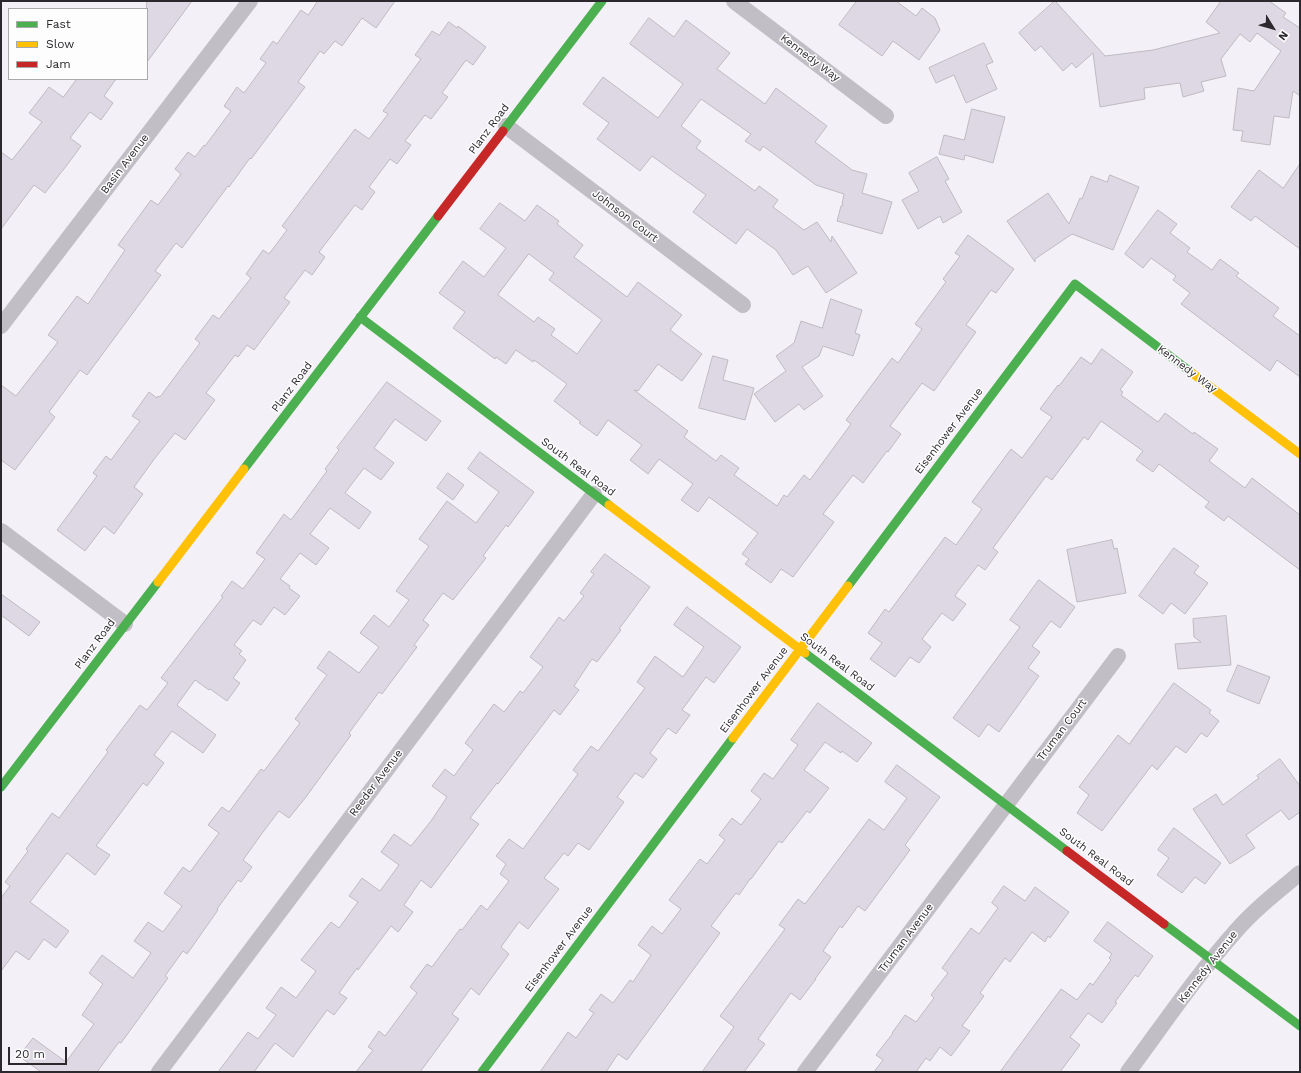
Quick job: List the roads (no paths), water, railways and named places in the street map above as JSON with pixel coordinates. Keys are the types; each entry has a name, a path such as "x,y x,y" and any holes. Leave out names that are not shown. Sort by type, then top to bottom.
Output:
{"street":[{"name":"Basin Avenue","path":"1,326 250,1"},
{"name":"Planz Road","path":"1,787 602,1"},
{"name":"Kennedy Way","path":"734,1 886,116"},
{"name":"Johnson Court","path":"506,126 744,305"},
{"name":"Kennedy Way","path":"1075,284 1300,454"},
{"name":"Eisenhower Avenue","path":"482,1072 1075,284"},
{"name":"South Real Road","path":"360,317 1300,1026"},
{"name":"Reeder Avenue","path":"165,1070 594,494"},
{"path":"1,530 125,624"},
{"name":"Truman Court","path":"1006,805 1118,656"},
{"name":"Truman Avenue","path":"805,1072 1006,805"},
{"name":"Kennedy Avenue","path":"1128,1072 1235,931 1267,900 1300,873"}]}
